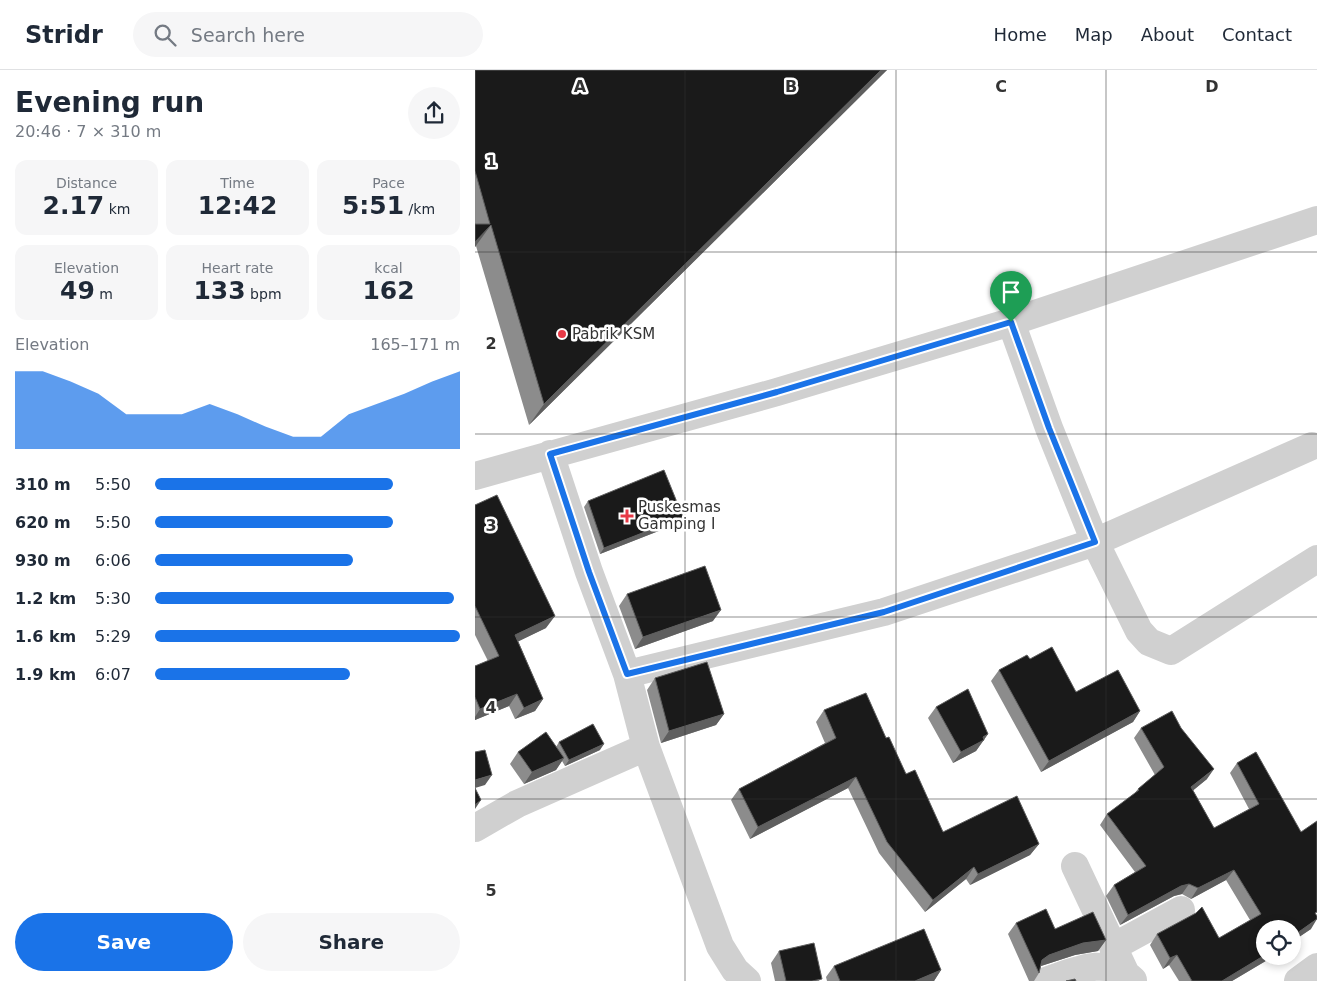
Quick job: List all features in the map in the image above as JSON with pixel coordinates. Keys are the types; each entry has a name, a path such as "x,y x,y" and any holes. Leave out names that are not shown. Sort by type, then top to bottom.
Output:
{"street":[{"path":"475,476 759,397 1011,322 1317,220"},
{"path":"1011,322 1049,428 1095,542 1139,631 1149,642 1171,651 1317,560"},
{"path":"627,674 884,612 1095,542 1312,446"},
{"path":"550,454 589,572 627,674 647,748 720,946 735,970 747,981"},
{"path":"475,828 517,804 647,748"},
{"path":"1075,866 1113,947 1129,976"},
{"path":"1113,947 1181,910"},
{"path":"1046,981 1083,969 1107,965 1129,976"},
{"path":"1298,981 1317,967"}],"building":[{"name":"Pabrik KSM","path":"475,70 881,70 544,404 491,225 475,242 475,224 490,224 475,171"},
{"name":"Puskesmas Gamping I","path":"664,470 683,517 604,548 588,501"},
{"path":"497,495 555,616 515,635 543,699 524,708 517,694 480,709 475,697 475,666 499,656 475,606 475,505"},
{"path":"705,566 721,610 643,637 627,594"},
{"path":"1052,647 1076,692 1118,670 1140,711 1049,761 999,670 1027,655 1030,659"},
{"path":"707,662 724,714 669,731 655,678"},
{"path":"968,689 988,734 983,737 984,740 961,752 936,707"},
{"path":"866,693 886,738 889,737 906,774 915,770 943,832 1017,796 1039,844 978,874 974,867 933,900 887,842 856,777 758,827 739,789 836,738 824,710"},
{"path":"1172,711 1181,728 1214,769 1191,787 1214,828 1259,804 1237,763 1256,752 1301,832 1317,821 1317,912 1315,913 1317,919 1301,930 1301,920 1256,920 1256,960 1222,981 1192,981 1177,955 1170,958 1157,934 1196,913 1202,907 1219,938 1261,914 1234,870 1198,888 1189,884 1181,886 1128,915 1114,885 1146,866 1107,814 1139,790 1164,767 1141,728"},
{"path":"593,724 604,744 569,760 559,742"},
{"path":"546,732 564,758 532,772 518,752"},
{"path":"485,750 492,775 475,780 475,752"},
{"path":"475,788 481,800 475,805"},
{"path":"1046,909 1055,929 1093,912 1106,940 1083,943 1049,955 1042,960 1039,973 1016,923"},
{"path":"924,929 941,970 915,981 840,981 834,966"},
{"path":"814,943 822,979 786,981 779,951"}],"place":[{"name":"Pabrik KSM","path":"562,334"},
{"name":"Puskesmas Gamping I","path":"627,516"}],"route":[{"path":"1011,322 1049,428 1095,542 884,612 627,674 589,572 550,454 777,392 1011,322"}]}
